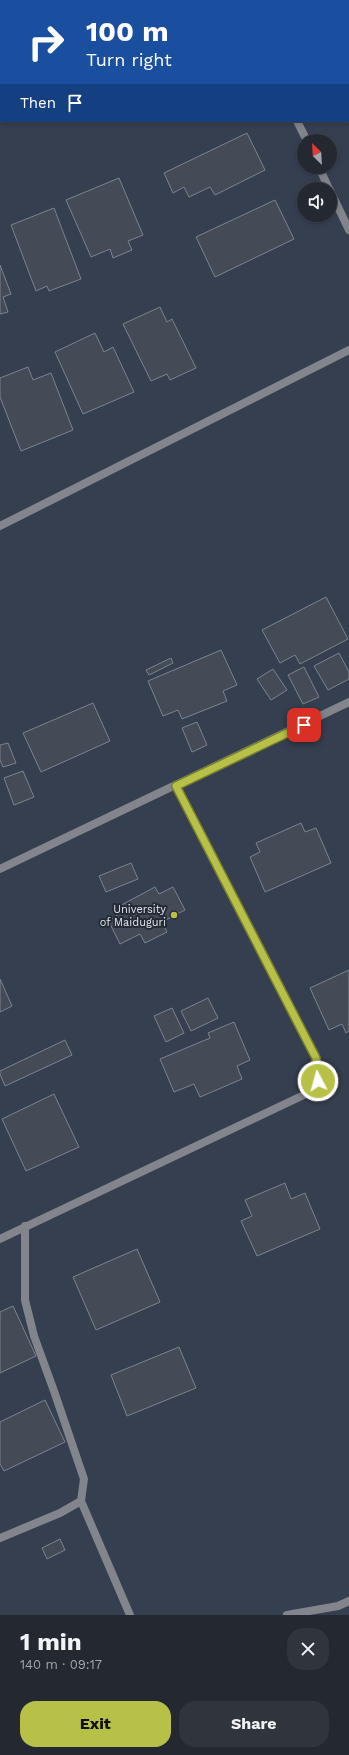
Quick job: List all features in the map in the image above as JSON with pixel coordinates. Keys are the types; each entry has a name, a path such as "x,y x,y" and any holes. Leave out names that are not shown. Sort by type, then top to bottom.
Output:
{"street":[{"path":"297,122 303,134"},
{"path":"337,205 349,230"},
{"path":"0,526 349,350"},
{"path":"0,869 349,702"},
{"path":"0,1239 308,1093 318,1081 316,1058 176,786"},
{"path":"25,1226 25,1300 34,1336 84,1479 80,1501 130,1615"},
{"path":"0,1538 60,1513 80,1501"},
{"path":"287,1615 338,1606 349,1601"}],"shaded area":[{"name":"University of Maiduguri","path":"0,122 349,122 349,1615 0,1615"}],"building":[{"path":"247,133 265,170 215,195 210,187 189,197 184,187 173,193 164,173"},
{"path":"119,178 143,235 128,241 132,250 113,258 110,249 91,257 66,200"},
{"path":"275,200 294,239 215,277 196,237"},
{"path":"54,208 81,279 49,291 47,286 36,291 11,225"},
{"path":"0,265 11,294 3,297 8,312 0,314"},
{"path":"160,307 167,322 172,319 196,368 170,380 167,374 151,381 123,324"},
{"path":"95,333 104,352 113,347 134,392 83,414 55,352"},
{"path":"28,367 33,380 51,373 73,430 21,451 0,397 0,378"},
{"path":"326,597 348,639 300,664 295,655 280,663 262,630"},
{"path":"221,650 237,685 223,691 227,701 182,719 178,710 163,716 148,681"},
{"path":"339,653 349,672 349,679 328,690 314,666"},
{"path":"171,658 173,663 149,675 146,670"},
{"path":"304,667 319,697 303,704 288,675"},
{"path":"273,669 287,690 271,700 257,679"},
{"path":"93,703 110,741 41,772 23,733"},
{"path":"197,722 207,745 192,752 182,728"},
{"path":"8,743 16,763 3,767 0,760 0,745"},
{"path":"23,771 34,797 14,805 4,778"},
{"path":"301,823 305,832 316,828 331,863 265,892 250,857 260,852 256,843"},
{"path":"131,863 138,879 106,892 99,876"},
{"path":"155,887 159,894 173,887 185,910 162,922 167,932 145,943 140,934 120,944 108,920 117,916 114,909"},
{"path":"349,970 349,1031 346,1033 342,1024 329,1030 310,988"},
{"path":"0,979 12,1006 0,1012"},
{"path":"208,998 218,1018 191,1031 181,1011"},
{"path":"172,1008 184,1033 166,1042 154,1016"},
{"path":"234,1022 250,1060 237,1066 242,1079 200,1097 194,1084 174,1092 160,1059 210,1038 208,1033"},
{"path":"65,1040 72,1055 5,1086 0,1071"},
{"path":"54,1094 79,1147 26,1171 2,1119"},
{"path":"285,1183 291,1199 305,1193 320,1229 257,1256 241,1221 252,1216 245,1200"},
{"path":"137,1249 160,1302 96,1330 73,1277"},
{"path":"13,1306 36,1356 0,1373 0,1312"},
{"path":"179,1347 196,1388 127,1416 111,1375"},
{"path":"45,1400 65,1442 4,1471 0,1464 0,1422"},
{"path":"60,1539 65,1550 47,1559 42,1548"}],"place":[{"name":"University of Maiduguri","path":"174,915"}],"route":[{"path":"304,725 176,786 316,1058 318,1081"}]}
